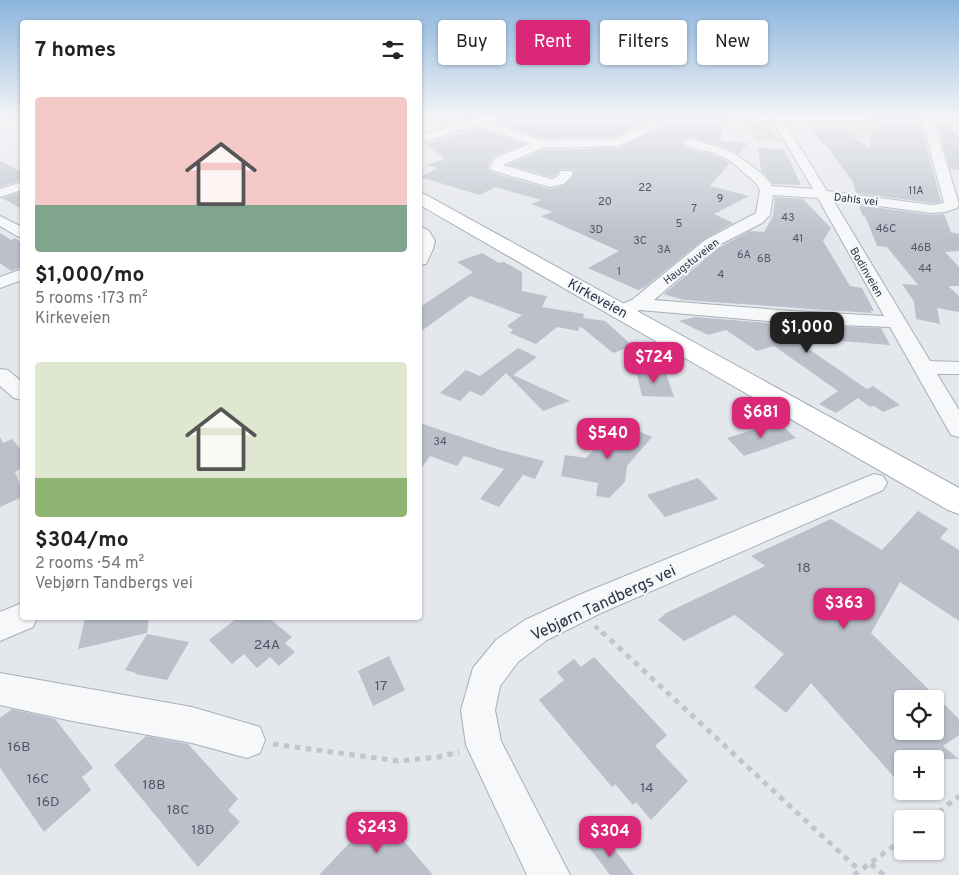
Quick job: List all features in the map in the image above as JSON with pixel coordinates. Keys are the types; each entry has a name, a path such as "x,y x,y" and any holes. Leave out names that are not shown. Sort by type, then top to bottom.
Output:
{"main road":[{"name":"Kirkeveien","path":"422,199 630,307 959,501"}],"street":[{"path":"509,157 499,161 496,167 550,183 563,180 566,174"},
{"path":"733,157 762,180 767,190"},
{"name":"Bodinveien","path":"800,157 959,429"},
{"name":"Dahls vei","path":"767,190 822,194 932,209 945,208 952,205 938,157"},
{"path":"0,193 20,187"},
{"name":"Haugstuveien","path":"630,307 711,243 757,220 763,215 767,190"},
{"path":"0,220 20,232"},
{"path":"422,232 427,244 422,255"},
{"path":"630,307 659,307 807,318 897,322"},
{"path":"922,367 959,368"},
{"path":"0,375 20,392"},
{"name":"Vebjørn Tandbergs vei","path":"549,875 484,746 478,710 485,679 507,651 536,630 578,610 874,483"},
{"path":"0,626 20,618"},
{"path":"0,689 192,725 247,740"}],"path":[{"path":"578,610 859,870"},
{"path":"247,740 398,761 438,756 484,746"},
{"path":"941,810 959,796"},
{"path":"854,875 894,846"},
{"path":"871,864 884,875"}],"building":[{"path":"442,157 494,157 488,166 490,172 550,189 565,185 574,175 573,170 561,169 556,175 551,177 508,165 527,157 718,157 730,163 710,186 749,196 714,214 733,223 704,239 645,287 638,290 588,268 619,251 541,216 553,212 531,204 541,200 495,187 480,195 422,178 438,168 427,165 445,159"},
{"path":"759,157 788,157 801,185 773,184 761,171"},
{"path":"835,157 929,157 941,202 932,203 856,193 853,182"},
{"path":"946,157 959,157 959,170 950,169"},
{"path":"0,161 20,171 20,181 0,187"},
{"path":"20,193 20,208 2,198"},
{"path":"775,197 803,199 831,228 823,241 850,286 862,288 874,311 870,311 872,313 683,300 664,294 718,248 750,231 764,232 773,216"},
{"path":"859,205 932,215 944,214 951,232 959,234 959,251 945,252 959,267 959,286 948,286 959,296 959,312 937,308 940,324 916,319 914,301 902,284 918,285 887,247 877,246"},
{"path":"0,233 11,240 15,238 20,242 20,268 11,271 0,263"},
{"path":"482,253 499,263 504,262 522,272 522,291 547,296 542,307 584,314 583,318 605,321 633,346 613,353 580,326 578,331 557,327 536,344 510,333 513,330 507,326 522,315 470,296 422,331 422,306 473,272 457,262"},
{"path":"695,317 791,325 881,328 890,345 791,337 867,389 873,386 900,405 883,412 874,406 870,407 858,398 836,413 819,404 838,391 774,346 757,351 726,330 708,335 679,321"},
{"path":"518,348 537,357 513,375 570,401 543,411 506,373 482,396 470,391 460,401 440,393 466,370 480,376"},
{"path":"636,370 665,371 674,397 642,396"},
{"path":"778,422 796,438 744,456 727,438"},
{"path":"620,423 652,437 627,466 625,482 609,498 596,496 598,483 561,476 565,455 586,458"},
{"path":"422,424 497,449 544,461 535,479 523,475 499,507 480,499 504,469 464,456 457,466 430,456 422,467"},
{"path":"0,437 3,443 12,439 20,449 20,469 15,472 20,485 20,498 0,507"},
{"path":"698,478 718,499 665,517 647,495"},
{"path":"918,511 948,529 940,538 959,550 959,621 900,582 871,633 929,690 894,690 894,740 944,740 944,704 959,719 959,735 943,746 959,759 944,759 944,750 894,750 894,777 811,683 786,713 754,687 784,654 735,615 684,641 658,620 666,613 765,566 751,556 831,519 882,550"},
{"path":"85,620 149,620 147,633 78,649"},
{"path":"234,620 271,620 292,637 285,643 295,652 279,666 270,657 257,668 244,654 232,664 209,640"},
{"path":"147,634 189,642 167,680 135,674 125,670"},
{"path":"389,656 405,690 373,706 358,671"},
{"path":"594,657 667,735 655,746 688,781 651,820 636,802 633,805 615,784 612,787 539,700 564,680 557,672 574,659 581,667"},
{"path":"12,709 55,719 93,768 82,777 91,790 44,832 0,768 0,718"},
{"path":"146,736 188,744 238,799 228,810 240,822 198,867 114,765"},
{"path":"379,812 433,875 319,875"},
{"path":"603,834 634,875 610,875 589,847"}]}
